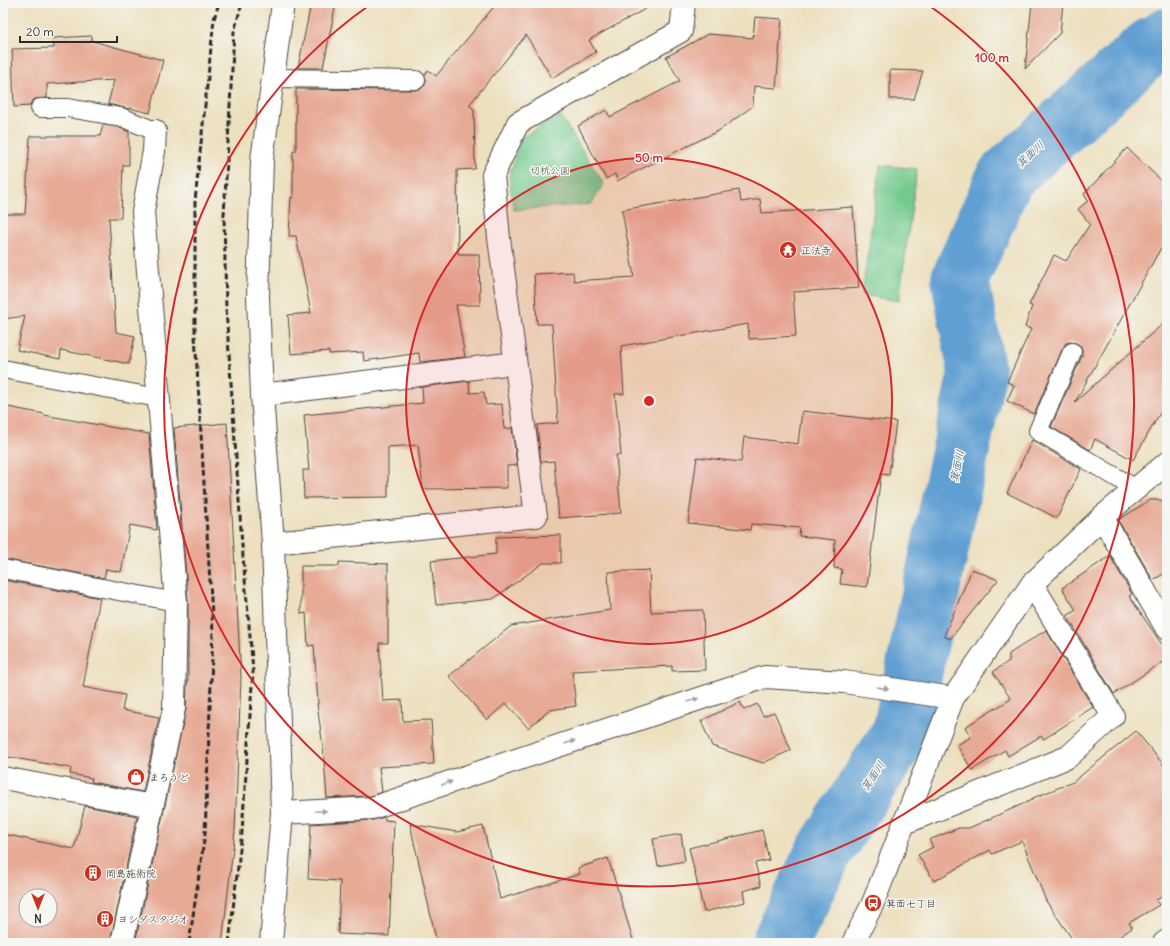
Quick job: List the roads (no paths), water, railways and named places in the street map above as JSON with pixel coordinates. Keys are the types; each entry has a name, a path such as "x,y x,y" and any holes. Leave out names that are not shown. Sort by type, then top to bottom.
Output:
{"street":[{"path":"271,943 282,813 273,543 262,395 258,297 262,160 283,3"},
{"path":"273,543 536,516 498,238 493,175 518,123 681,30 684,3"},
{"path":"122,943 174,709 176,602 143,212 154,151 154,131"},
{"path":"262,395 515,363"},
{"path":"852,943 873,903 953,698 1032,584 1102,517 1167,463"},
{"path":"1102,517 1167,629"},
{"path":"904,824 1068,757 1113,716 1032,584"},
{"path":"282,813 372,808 765,676 844,682 953,698"},
{"path":"3,778 152,806"}],"lane":[{"path":"273,78 416,80"},
{"path":"40,108 68,108 121,117 154,131"},
{"path":"1072,352 1038,431 1136,489"},
{"path":"3,368 158,398"},
{"path":"3,569 176,602"}],"waterway":[{"name":"箕面川","path":"780,943 823,854 901,732 977,373 960,279 1005,177 1149,48 1167,37"}],"railway":[{"path":"189,943 205,834 213,632 195,335 195,201 214,19 219,3"},
{"path":"229,943 242,832 253,671 242,545 226,309 224,215 234,32 242,3"}],"place":[{"name":"正法寺","path":"788,250"},
{"name":"まろうど","path":"136,777"},
{"name":"岡島施術院","path":"93,873"},
{"name":"箕面七丁目","path":"873,903"},
{"name":"ヨシダスタジオ","path":"105,919"}],"park label":[{"name":"切杭公園","path":"550,170"}]}
